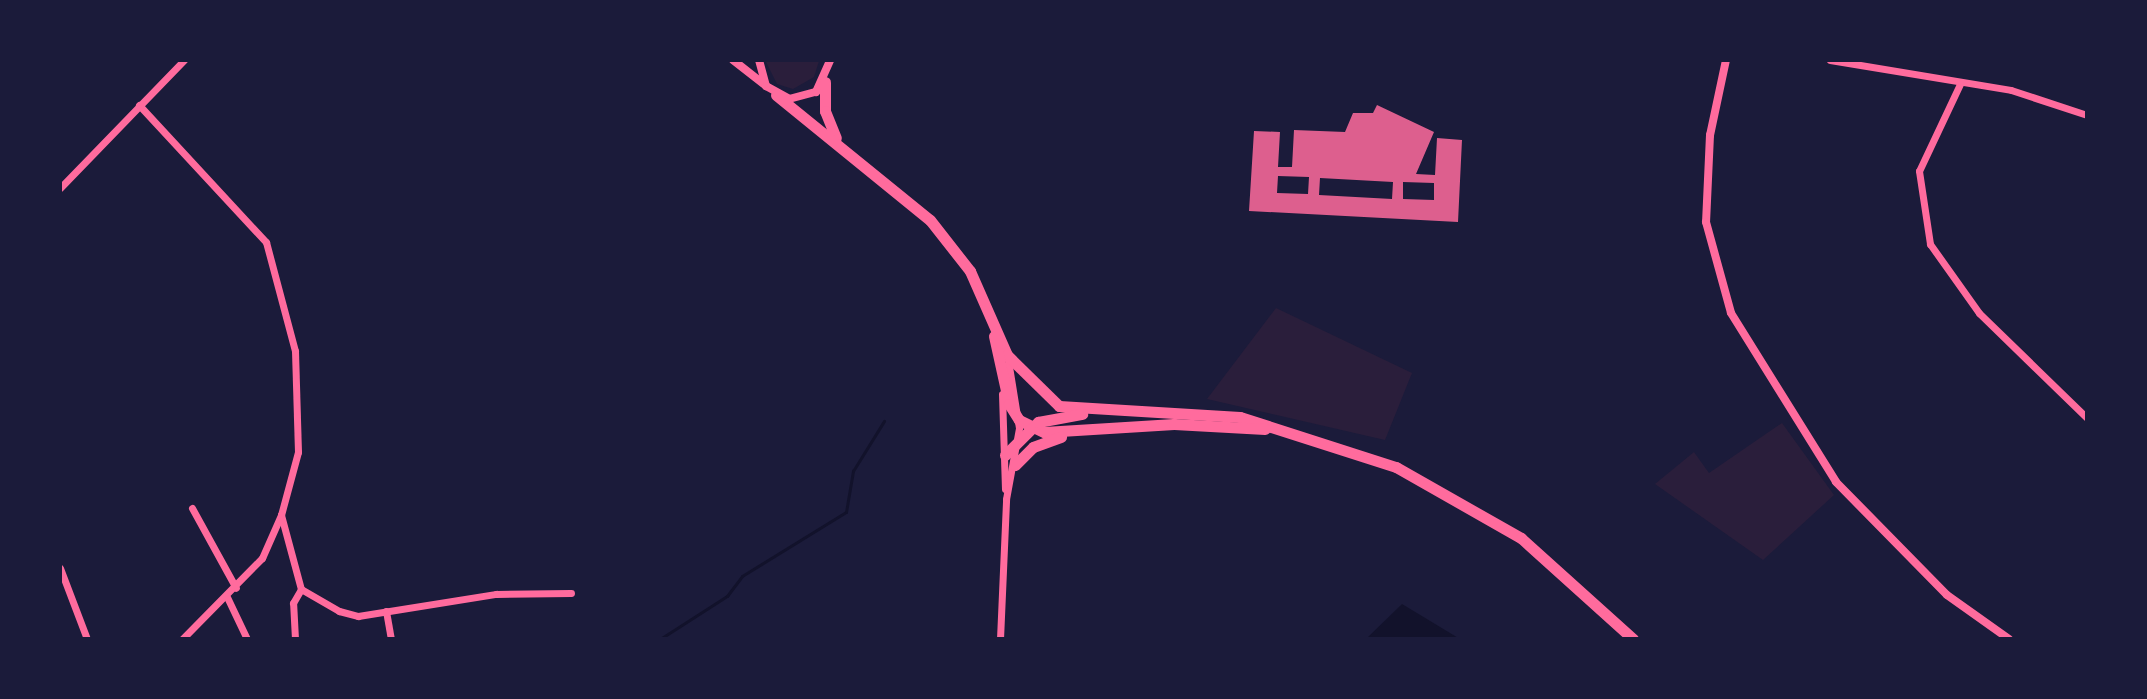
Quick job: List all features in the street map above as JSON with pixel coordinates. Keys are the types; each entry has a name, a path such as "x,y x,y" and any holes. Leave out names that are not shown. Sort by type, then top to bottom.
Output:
{"main road":[{"path":"827,77 825,111 837,138"},
{"path":"776,95 837,138 930,220 970,271 1007,355 1033,388 1086,413"},
{"path":"991,320 1002,389 1019,420 1063,436"},
{"path":"1005,455 1031,426 1086,413 1190,411 1287,431 1396,467 1483,512 1557,566 1633,639"},
{"path":"1015,465 1033,447 1063,436 1174,424 1287,431"}],"street":[{"path":"60,188 184,60"},
{"path":"733,60 776,95 803,98 827,77 838,60"},
{"path":"759,60 766,86"},
{"path":"827,77 830,60"},
{"path":"1726,60 1710,135 1706,222 1731,313 1836,482 1947,595 2009,639"},
{"path":"1830,60 1960,84 2011,90 2087,115"},
{"path":"1960,84 1919,171 1930,244 1979,313 2087,418"},
{"path":"139,105 276,262 295,351 298,438 281,515 262,558 236,588 182,639"},
{"path":"1006,499 1015,465 1019,420 1007,355"},
{"path":"1000,639 1006,499 1002,389"},
{"path":"192,508 236,588"},
{"path":"281,515 301,589 339,611 386,611 496,594 571,593"},
{"path":"60,568 87,639"},
{"path":"295,639 293,603 301,589"},
{"path":"227,597 247,639"},
{"path":"386,611 391,639"},
{"path":"194,628 196,639"}],"shaded area":[{"path":"819,61 814,77 793,89 777,84 766,62"},
{"path":"1276,308 1412,373 1385,440 1207,399"},
{"path":"1782,423 1834,495 1763,560 1655,484 1694,452 1709,473"},
{"path":"1402,604 1460,639 1366,639"}],"building":[{"path":"1377,105 1434,132 1416,174 1435,175 1437,138 1462,140 1458,222 1249,211 1254,131 1280,132 1278,167 1292,167 1294,130 1345,132 1353,113 1373,113","holes":["1278,176 1309,177 1308,194 1277,193","1320,178 1393,182 1392,199 1319,195","1403,182 1434,183 1434,200 1403,199"]}],"waterway":[{"path":"660,639 727,596 742,576 846,512 853,471 884,421"}]}
